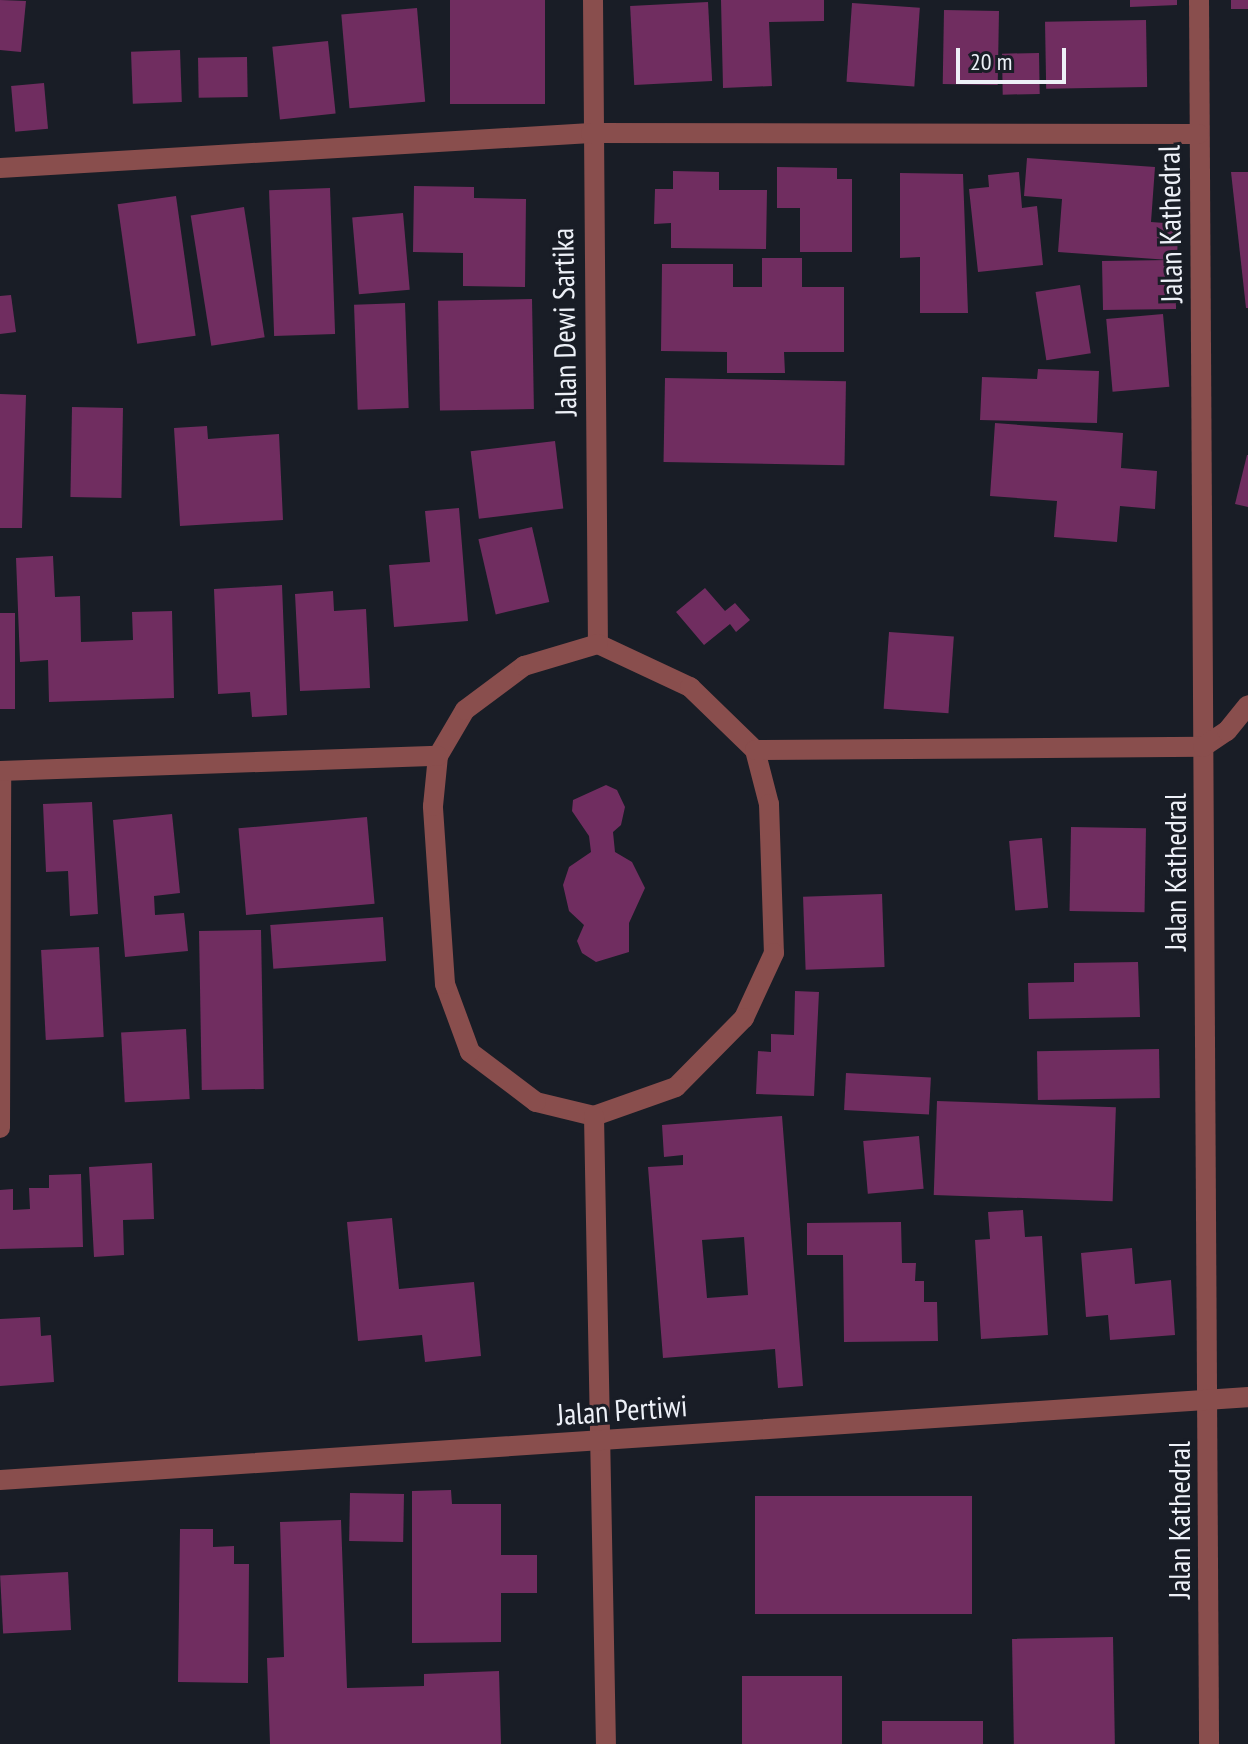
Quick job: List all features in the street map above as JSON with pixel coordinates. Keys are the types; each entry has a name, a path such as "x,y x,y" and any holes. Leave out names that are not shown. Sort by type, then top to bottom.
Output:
{"street":[{"name":"Jalan Dewi Sartika","path":"593,0 591,133 598,644"},
{"name":"Jalan Kathedral","path":"1199,0 1209,1744"},
{"path":"0,168 591,133 1199,134"},
{"path":"598,644 690,687 755,750 769,804 774,953 744,1018 676,1087 594,1116 536,1102 470,1052 445,984 433,806 438,756 465,710 524,666 598,644"},
{"path":"755,750 1203,747 1227,731 1248,705"},
{"path":"0,1128 1,771 438,756"},
{"path":"594,1116 606,1744"},
{"name":"Jalan Pertiwi","path":"0,1480 1248,1397"}],"building":[{"path":"0,0 26,1 21,52 0,50"},
{"path":"450,0 545,0 545,104 450,104"},
{"path":"721,0 824,0 824,21 769,22 772,86 723,88"},
{"path":"1130,0 1177,0 1177,5 1130,7"},
{"path":"1231,0 1248,0 1248,9 1231,9"},
{"path":"708,2 712,81 634,85 630,6"},
{"path":"852,3 920,8 914,87 846,82"},
{"path":"417,8 425,102 349,108 341,15"},
{"path":"944,10 999,11 998,85 943,84"},
{"path":"1146,20 1147,87 1046,89 1045,22"},
{"path":"328,41 336,114 280,119 272,47"},
{"path":"180,50 182,102 133,104 131,52"},
{"path":"1039,53 1040,94 1003,95 1002,54"},
{"path":"247,57 248,97 199,98 198,58"},
{"path":"44,83 48,129 15,132 11,86"},
{"path":"1027,158 1155,167 1151,222 1178,224 1176,309 1103,310 1102,261 1169,260 1058,252 1062,199 1024,196"},
{"path":"777,167 837,168 837,179 852,179 852,252 800,252 800,208 777,208"},
{"path":"673,171 719,172 719,190 767,190 766,249 671,248 671,223 654,224 655,189 673,189"},
{"path":"1019,172 1022,208 1037,206 1043,265 978,272 969,189 989,187 988,175"},
{"path":"1231,172 1248,172 1248,308 1246,308"},
{"path":"900,173 963,174 968,313 920,313 920,257 900,258"},
{"path":"414,186 474,187 474,198 526,199 525,287 463,286 463,253 413,252"},
{"path":"330,188 335,334 274,336 269,190"},
{"path":"176,196 196,336 137,344 118,204"},
{"path":"244,207 265,337 211,346 191,215"},
{"path":"403,213 410,290 359,294 352,217"},
{"path":"762,258 802,258 802,287 844,287 844,352 784,352 785,373 727,373 727,352 661,351 662,264 733,264 733,287 762,287"},
{"path":"1080,285 1091,353 1046,360 1036,292"},
{"path":"11,295 16,332 0,334 0,296"},
{"path":"532,299 534,409 440,411 438,301"},
{"path":"405,303 409,408 358,410 354,305"},
{"path":"1163,314 1169,387 1113,392 1106,319"},
{"path":"1038,369 1099,371 1097,423 980,420 982,377 1037,379"},
{"path":"665,378 846,381 845,465 664,462"},
{"path":"0,394 26,395 22,528 0,528"},
{"path":"72,407 123,408 121,498 70,497"},
{"path":"995,423 1123,433 1121,468 1157,471 1155,509 1120,506 1117,542 1054,537 1057,501 990,496"},
{"path":"207,426 208,439 279,434 283,520 180,526 174,428"},
{"path":"555,441 563,508 479,519 471,451"},
{"path":"1248,455 1248,507 1235,504"},
{"path":"459,508 468,621 394,627 389,565 430,562 425,511"},
{"path":"532,527 549,602 496,614 478,539"},
{"path":"53,556 55,597 80,596 81,642 133,640 132,612 172,611 174,698 49,702 48,660 20,662 16,558"},
{"path":"282,585 287,715 252,717 250,692 218,694 214,589"},
{"path":"705,588 725,611 735,603 750,620 736,632 730,624 704,645 676,612"},
{"path":"333,591 334,611 366,609 370,688 300,691 295,594"},
{"path":"0,613 15,613 15,709 0,709"},
{"path":"889,632 954,637 948,713 884,709"},
{"path":"606,785 617,790 625,807 621,825 613,832 615,852 632,862 645,888 629,923 629,952 596,962 582,953 577,941 584,925 569,911 563,885 569,867 591,852 589,836 572,811 573,800"},
{"path":"92,802 98,914 70,916 68,871 46,872 43,804"},
{"path":"172,814 180,893 154,896 155,915 184,913 188,951 125,957 113,820"},
{"path":"367,817 375,904 246,915 238,828"},
{"path":"1071,827 1146,828 1145,912 1070,911"},
{"path":"1042,838 1048,908 1015,911 1009,841"},
{"path":"882,894 885,967 806,970 803,897"},
{"path":"383,917 386,961 273,969 270,925"},
{"path":"261,930 264,1089 202,1090 199,931"},
{"path":"99,947 104,1037 46,1040 41,950"},
{"path":"1138,962 1140,1017 1029,1019 1028,983 1074,982 1074,963"},
{"path":"795,991 819,992 814,1096 756,1094 758,1051 771,1052 771,1034 794,1035"},
{"path":"186,1029 190,1099 125,1102 121,1032"},
{"path":"1159,1049 1160,1098 1038,1100 1037,1051"},
{"path":"846,1073 931,1077 929,1114 844,1110"},
{"path":"937,1101 1116,1107 1113,1201 934,1195"},
{"path":"782,1116 803,1386 778,1388 775,1349 663,1358 648,1167 683,1165 683,1155 664,1157 662,1125","holes":["744,1237 748,1295 707,1298 702,1240"]},
{"path":"919,1136 924,1189 868,1194 863,1141"},
{"path":"152,1163 154,1219 123,1220 124,1255 94,1257 89,1167"},
{"path":"81,1174 83,1247 0,1249 0,1190 13,1189 13,1210 30,1209 29,1188 49,1188 49,1175"},
{"path":"1023,1210 1025,1237 1042,1236 1048,1335 981,1339 975,1240 990,1239 988,1212"},
{"path":"392,1218 399,1289 474,1282 481,1356 425,1362 422,1335 358,1341 347,1222"},
{"path":"901,1222 902,1263 916,1263 915,1281 924,1281 924,1302 937,1302 938,1341 844,1342 843,1255 807,1255 807,1223"},
{"path":"1132,1248 1135,1284 1171,1280 1175,1335 1110,1340 1108,1315 1086,1317 1081,1253"},
{"path":"40,1317 41,1336 51,1335 54,1382 0,1386 0,1319"},
{"path":"451,1490 452,1504 501,1504 501,1555 537,1555 537,1593 501,1593 501,1642 412,1643 412,1491"},
{"path":"350,1493 404,1494 403,1542 349,1541"},
{"path":"755,1496 972,1496 972,1614 755,1614"},
{"path":"341,1520 347,1688 424,1686 424,1674 499,1671 501,1744 270,1744 267,1658 284,1657 280,1522"},
{"path":"180,1529 213,1529 213,1547 234,1546 234,1564 249,1564 248,1683 178,1682"},
{"path":"68,1572 71,1630 3,1633 0,1576"},
{"path":"1113,1637 1115,1744 1014,1744 1012,1639"},
{"path":"742,1676 842,1676 842,1744 742,1744"},
{"path":"882,1721 983,1721 983,1744 882,1744"}]}
